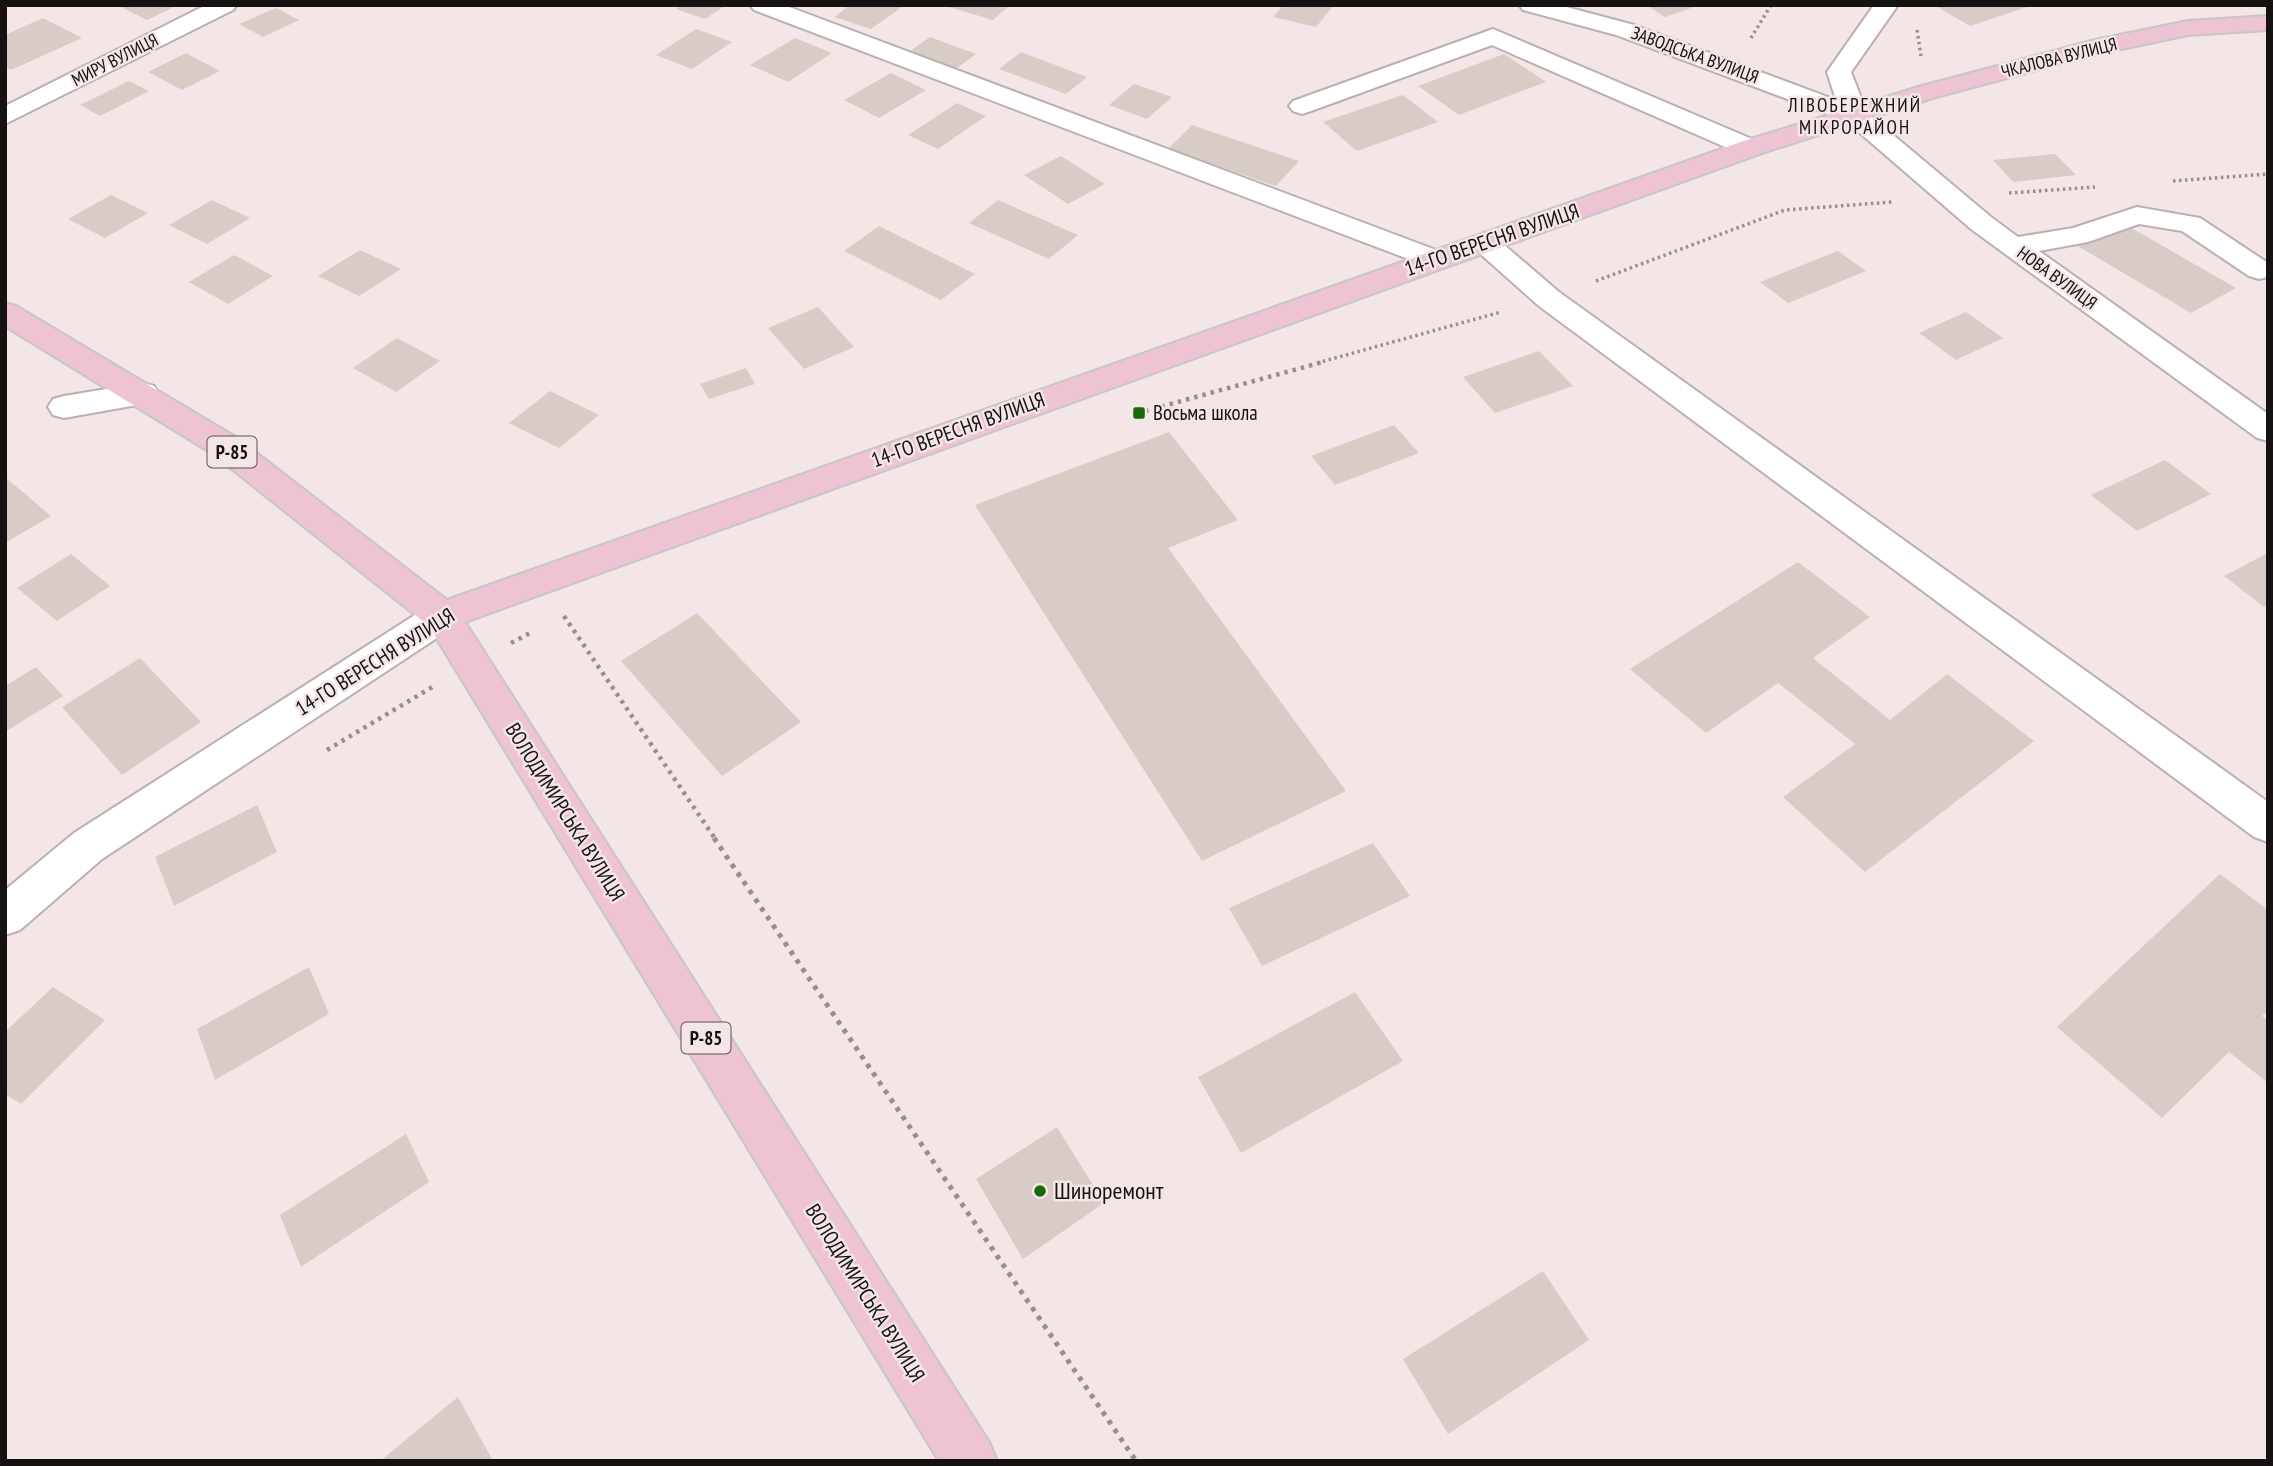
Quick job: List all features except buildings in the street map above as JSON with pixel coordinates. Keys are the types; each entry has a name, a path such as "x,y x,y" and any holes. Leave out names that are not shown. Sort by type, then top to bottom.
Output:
{"main road":[{"name":"ЧКАЛОВА ВУЛИЦЯ","path":"1855,116 1927,92 2095,47 2188,28 2268,23"},
{"name":"14-ГО ВЕРЕСНЯ ВУЛИЦЯ","path":"442,616 1434,259 1486,244 1750,148 1855,116"},
{"name":"ВОЛОДИМИРСЬКА ВУЛИЦЯ","path":"5,313 225,446 442,616 970,1461"}],"street":[{"name":"МИРУ ВУЛИЦЯ","path":"5,116 225,5"},
{"path":"762,5 1434,259"},
{"name":"ЗАВОДСЬКА ВУЛИЦЯ","path":"1531,5 1625,30 1855,116"},
{"path":"1855,116 1839,72 1886,5"},
{"path":"1302,106 1493,36 1750,148"},
{"name":"НОВА ВУЛИЦЯ","path":"1855,116 1981,223 2268,430"},
{"path":"2014,246 2078,236 2137,215 2190,224 2259,270"},
{"path":"1486,244 1549,299 2268,825"},
{"path":"64,407 143,394"},
{"name":"14-ГО ВЕРЕСНЯ ВУЛИЦЯ","path":"5,916 88,846 442,616"}],"path":[{"path":"1917,30 1927,92"},
{"path":"564,616 1136,1461"}],"place":[{"name":"Восьма школа","path":"1139,413"},
{"name":"Шиноремонт","path":"1040,1191"}],"district":[{"name":"ЛІВОБЕРЕЖНИЙ МІКРОРАЙОН","path":"1855,116"}]}
